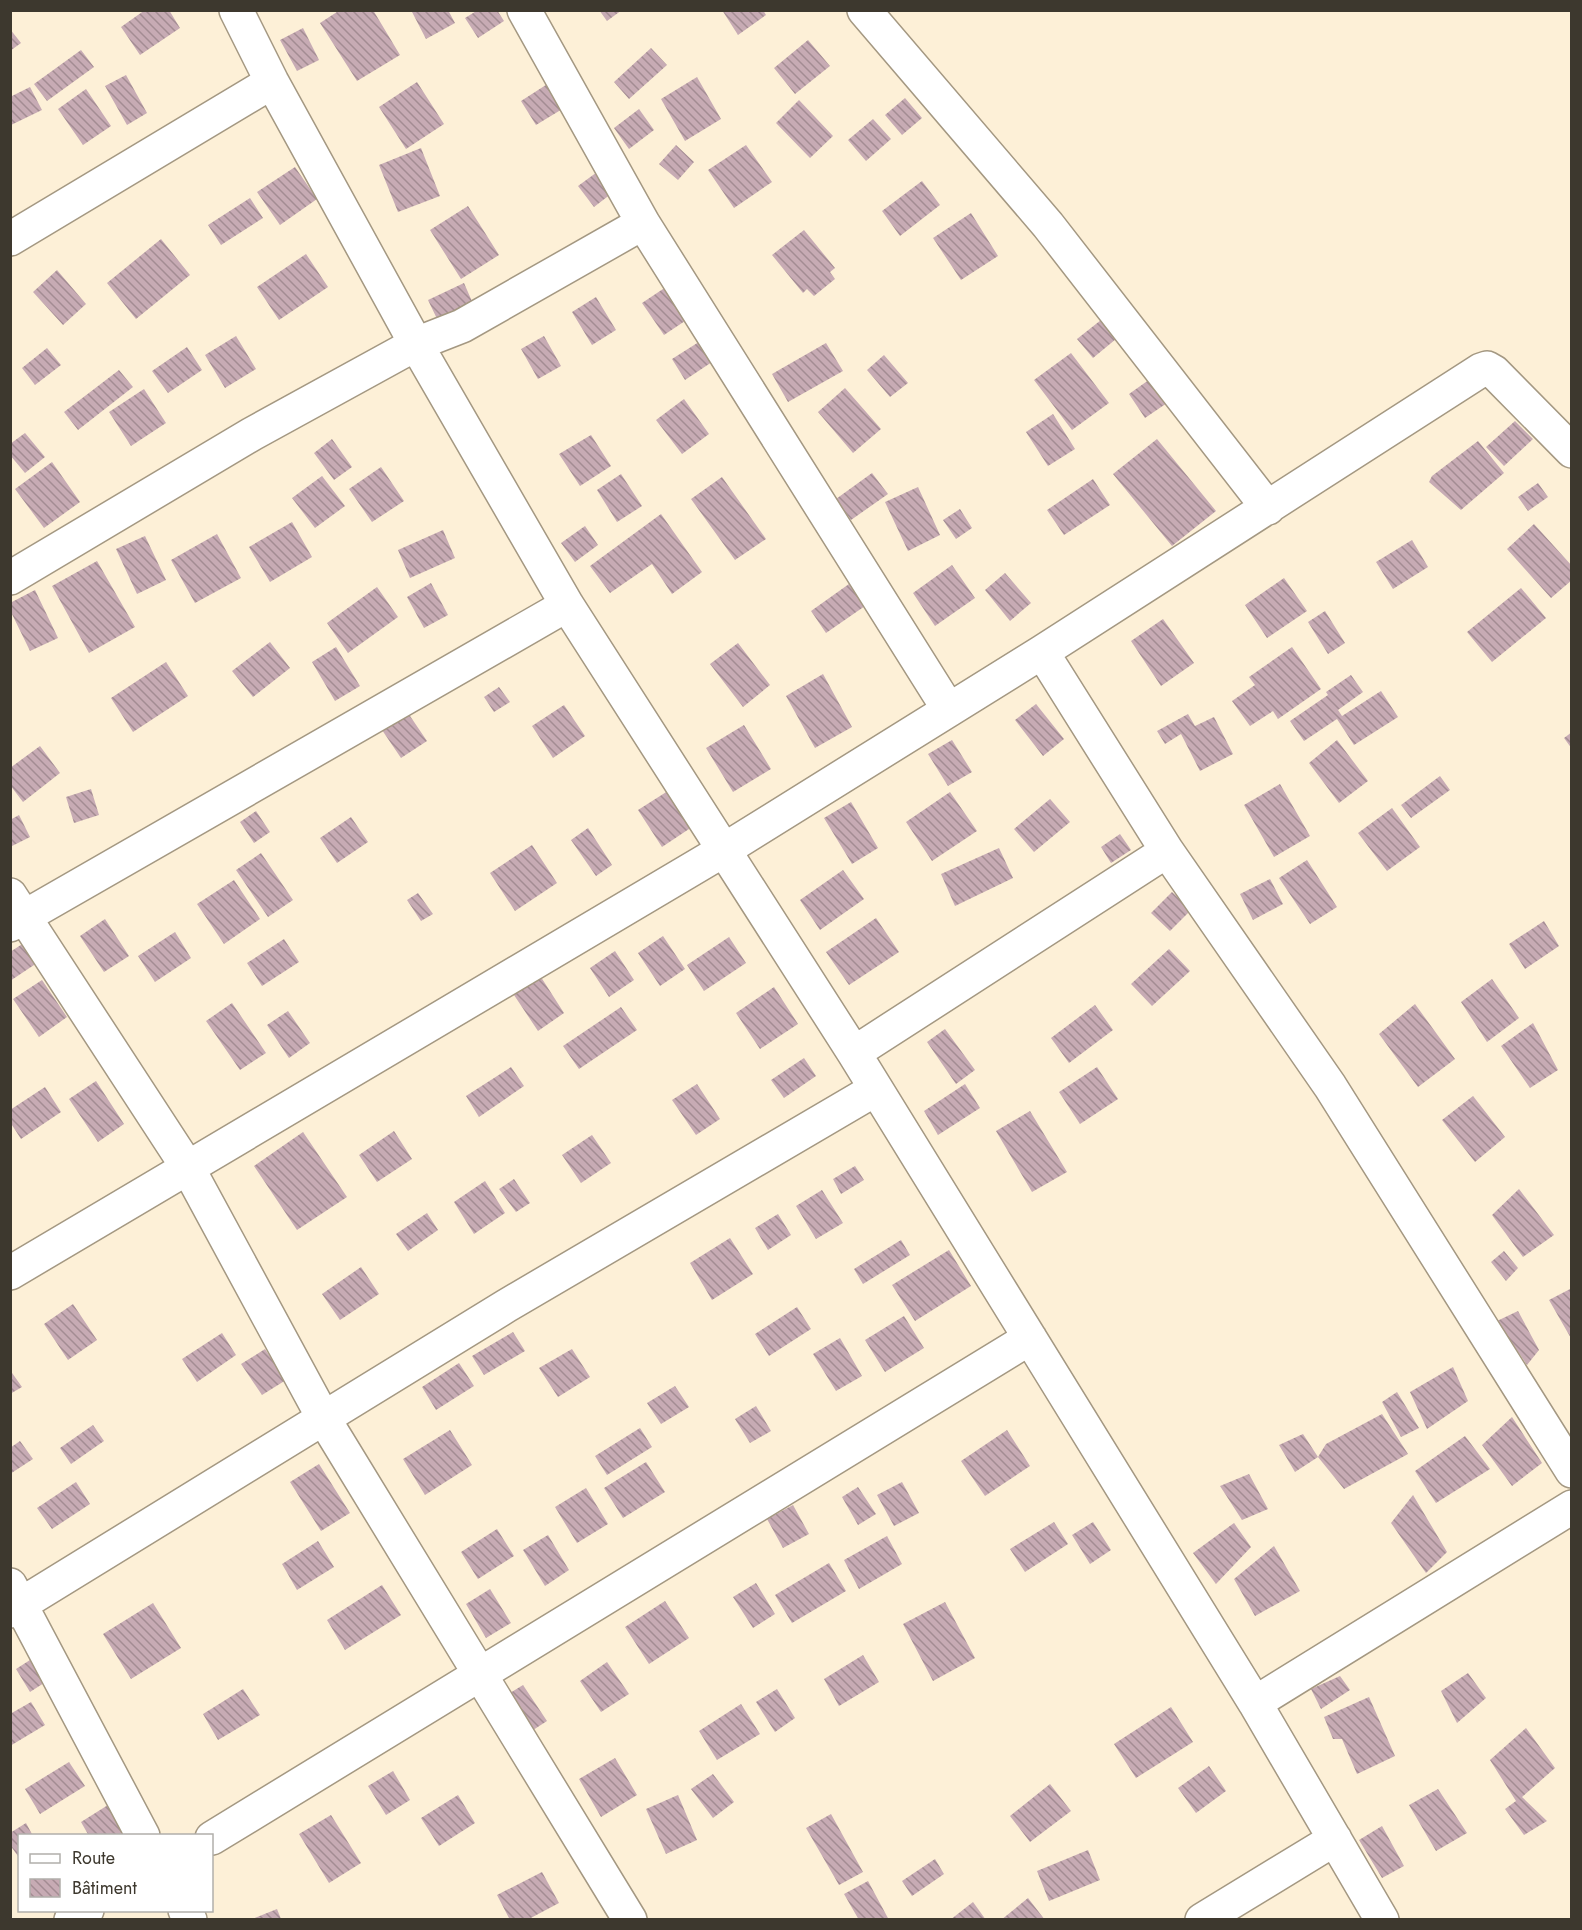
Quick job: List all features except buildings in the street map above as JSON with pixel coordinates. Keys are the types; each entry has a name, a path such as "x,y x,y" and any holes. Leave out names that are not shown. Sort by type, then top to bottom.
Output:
{"street":[{"path":"236,10 272,82 416,344 567,605 854,1053 1255,1703 1382,1920"},
{"path":"524,10 643,223 949,710"},
{"path":"864,10 1048,225 1268,508"},
{"path":"10,239 272,82"},
{"path":"10,578 252,434 416,344 462,326 643,223"},
{"path":"10,1273 724,850 1042,652 1487,368 1494,372 1572,451"},
{"path":"567,605 15,912 188,1168 324,1419 630,1920"},
{"path":"1042,652 1167,851 1330,1086 1572,1471"},
{"path":"854,1053 1167,851"},
{"path":"142,1834 14,1600 324,1419 506,1306 876,1089"},
{"path":"213,1837 1030,1338"},
{"path":"1255,1703 1572,1507"},
{"path":"1202,1920 1335,1839"},
{"path":"71,1920 85,1912"}]}
